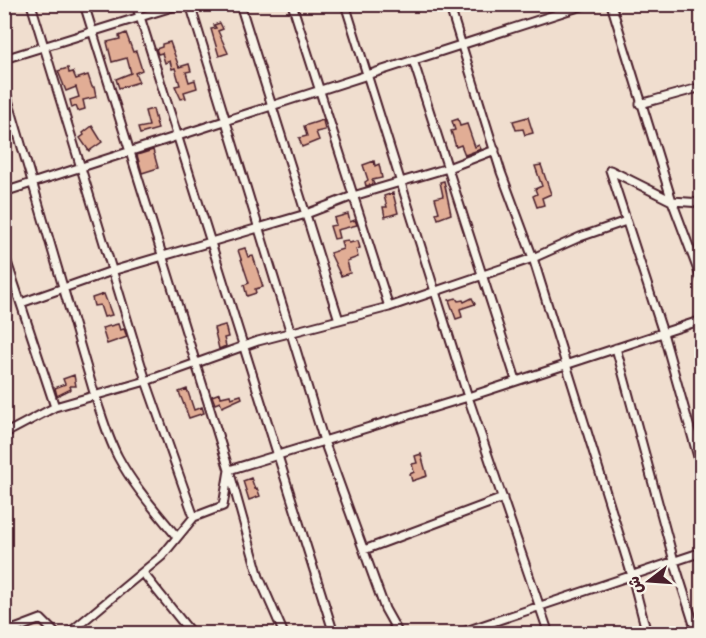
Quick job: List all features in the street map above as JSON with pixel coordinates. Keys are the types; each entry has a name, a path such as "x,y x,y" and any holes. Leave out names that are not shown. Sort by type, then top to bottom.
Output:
{"street":[{"path":"31,4 146,381 194,517"},
{"path":"84,4 229,470 259,577 284,633"},
{"path":"136,4 334,633"},
{"path":"4,59 182,4"},
{"path":"190,4 324,441 385,609 399,633"},
{"path":"240,4 339,320"},
{"path":"292,4 389,307"},
{"path":"345,4 365,76 468,397 549,633"},
{"path":"449,4 532,258 632,576 647,633"},
{"path":"4,192 588,4"},
{"path":"611,4 640,104 672,201 702,281"},
{"path":"413,60 516,381"},
{"path":"4,86 95,396 118,457 140,492 177,537"},
{"path":"640,104 701,89"},
{"path":"21,303 112,271 306,214 353,196 448,168 495,150"},
{"path":"702,203 672,201 610,170 663,333 702,471"},
{"path":"4,434 55,407 146,381 242,346 389,307 532,258 580,237 626,221"},
{"path":"4,253 55,407"},
{"path":"229,470 468,397 702,320"},
{"path":"616,348 674,561 697,633"},
{"path":"68,633 162,556 194,517 223,506 229,470"},
{"path":"364,550 503,498"},
{"path":"457,633 702,552"},
{"path":"142,573 192,633"},
{"path":"4,633 41,619 57,633"}],"building":[{"path":"220,23 223,29 218,31 228,53 219,56 211,29 216,28 214,25"},
{"path":"126,33 133,52 136,51 142,70 135,73 139,82 119,88 116,79 131,73 127,58 112,62 107,42 120,39 119,36"},
{"path":"170,42 179,67 189,64 191,71 186,72 189,82 195,80 197,88 184,92 186,98 181,99 175,86 180,85 175,68 172,69 170,61 165,63 162,53 158,54 156,49"},
{"path":"68,68 69,73 73,72 76,79 88,75 94,87 96,97 83,100 85,109 78,111 76,106 72,108 70,100 79,97 76,87 66,91 58,71"},
{"path":"153,109 158,129 140,134 138,128 149,126 145,111"},
{"path":"528,117 533,133 525,135 523,129 516,130 513,121"},
{"path":"458,119 460,126 467,124 475,147 479,145 481,149 465,155 461,145 456,147 451,131 455,130 452,121"},
{"path":"323,120 325,130 316,132 319,140 302,147 299,138 307,136 304,126"},
{"path":"92,126 102,142 89,151 80,138"},
{"path":"153,150 158,168 142,173 137,155"},
{"path":"374,161 375,166 379,164 382,178 372,180 374,184 366,186 365,182 368,180 363,165"},
{"path":"541,165 551,194 542,198 544,205 537,207 533,196 537,194 535,189 542,186 535,166"},
{"path":"444,181 451,214 438,219 436,213 439,212 435,198 443,196 440,182"},
{"path":"393,193 398,213 385,217 383,207 387,207 384,196"},
{"path":"348,214 350,222 355,220 357,225 337,230 339,238 334,239 330,226 336,225 334,218"},
{"path":"348,240 349,243 358,241 360,248 356,249 358,257 347,261 350,273 341,276 330,253 343,249 341,241"},
{"path":"245,248 248,257 253,256 263,287 255,289 256,293 247,296 244,285 249,283 238,250"},
{"path":"104,294 112,315 104,317 100,305 94,306 92,298"},
{"path":"456,298 464,302 472,298 475,304 460,309 462,317 456,319 449,300"},
{"path":"118,324 120,330 124,329 127,337 107,344 102,328"},
{"path":"225,325 228,337 224,338 226,346 219,349 214,328"},
{"path":"74,375 76,386 70,386 71,389 57,396 55,388 65,384 63,379"},
{"path":"187,389 194,410 202,407 204,413 189,418 179,392"},
{"path":"220,393 221,397 230,395 231,398 241,395 242,398 222,407 220,402 215,404 212,396"},
{"path":"421,454 427,476 412,481 410,474 414,472 412,464 417,463 415,456"},
{"path":"251,478 260,496 249,500 243,481"}]}
